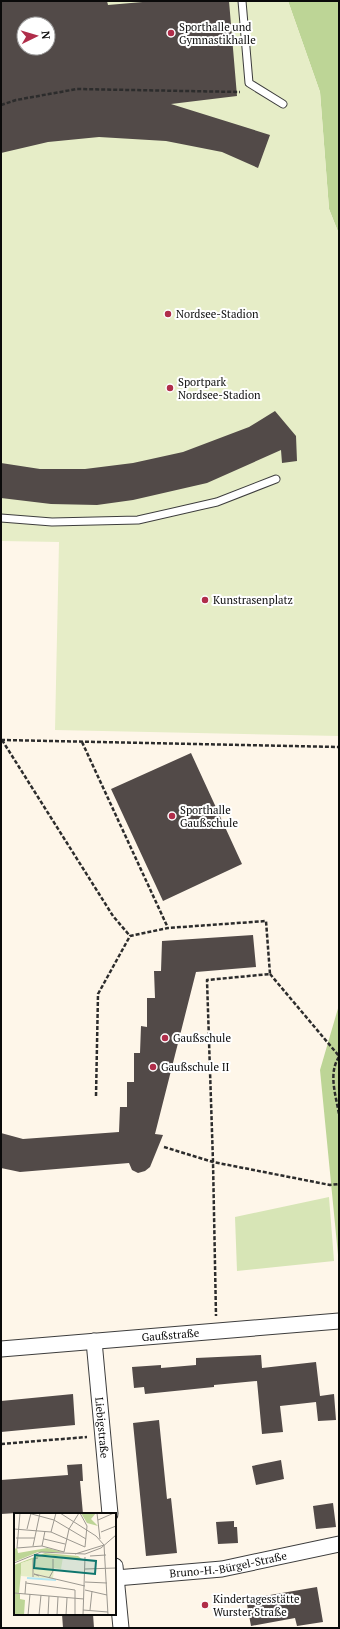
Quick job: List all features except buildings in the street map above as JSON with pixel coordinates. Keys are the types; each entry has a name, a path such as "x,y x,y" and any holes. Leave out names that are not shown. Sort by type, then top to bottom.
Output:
{"street":[{"name":"Gaußstraße","path":"1,1348 339,1321"},
{"name":"Liebigstraße","path":"94,1341 110,1513"},
{"name":"Bruno-H.-Bürgel-Straße","path":"116,1572 222,1569 339,1544"},
{"path":"116,1572 121,1628"}],"lane":[{"path":"242,1 249,83 284,104"},
{"path":"1,518 52,522 138,520 217,502 276,479"}],"path":[{"path":"1,105 16,100 77,89 242,92"},
{"path":"2,740 339,747"},
{"path":"2,740 113,916 130,936"},
{"path":"82,742 168,928"},
{"path":"96,1096 98,994 130,936 168,928 266,921 270,974 339,1056 334,1064 333,1077 339,1114"},
{"path":"216,1331 214,1162 206,980 270,974"},
{"path":"164,1146 214,1162 330,1185 339,1184"},
{"path":"1,1444 103,1436"}],"green space":[{"name":"Sportpark Nordsee-Stadion","path":"1,1 288,1 320,92 329,209 339,234 339,736 55,730 59,542 1,541"},
{"path":"288,1 339,1 339,234 329,209 320,92"},
{"path":"339,1005 339,1265 320,1070"},
{"path":"329,1197 334,1261 237,1271 235,1217"}],"place":[{"name":"Sporthalle und Gymnastikhalle","path":"171,33"},
{"name":"Nordsee-Stadion","path":"168,314"},
{"name":"Sportpark Nordsee-Stadion","path":"170,388"},
{"name":"Kunstrasenplatz","path":"205,600"},
{"name":"Sporthalle Gaußschule","path":"172,816"},
{"name":"Gaußschule","path":"165,1038"},
{"name":"Gaußschule II","path":"153,1067"},
{"name":"Kindertagesstätte Wurster Straße","path":"205,1605"}]}
